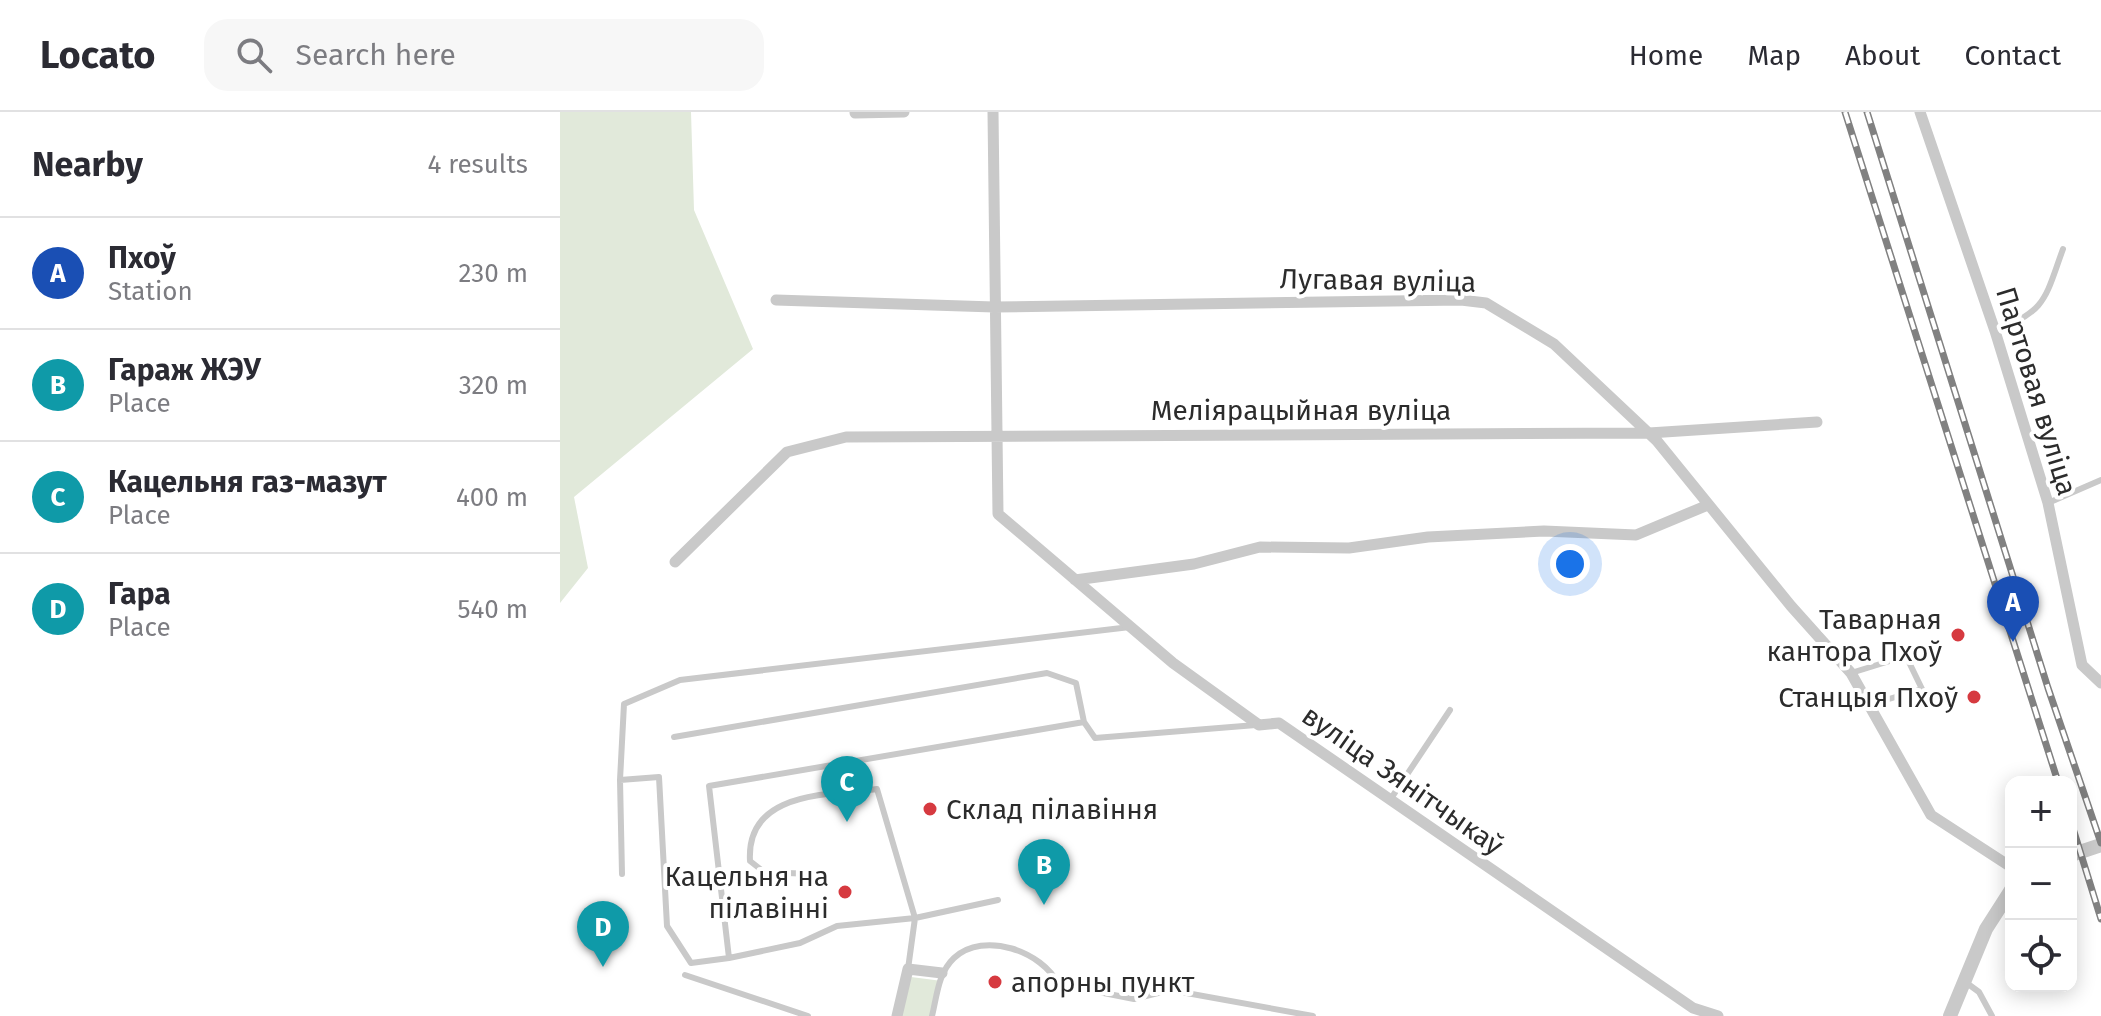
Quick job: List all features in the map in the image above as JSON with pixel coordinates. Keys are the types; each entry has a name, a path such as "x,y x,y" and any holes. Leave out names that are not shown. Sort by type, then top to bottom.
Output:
{"street":[{"path":"855,113 904,112"},
{"path":"993,112 997,438"},
{"name":"Партовая вуліца","path":"1920,112 1995,331 2048,503 2082,665 2101,683"},
{"name":"Лугавая вуліца","path":"776,300 994,307 1461,300 1486,303 1554,344 1649,433 1851,673 1931,815 2005,863"},
{"name":"Меліярацыйная вуліца","path":"675,562 787,452 846,437 1649,433 1817,422"},
{"name":"вуліца Зянітчыкаў","path":"997,438 998,514 1173,663 1259,725 1279,723 1693,1008 1718,1016"},
{"path":"1075,580 1194,564 1260,547 1349,548 1428,537 1544,531 1636,535 1708,505"},
{"path":"2077,853 2101,845"},
{"path":"1950,1016 1986,929 2005,899"},
{"path":"897,1016 908,969 942,973"}],"lane":[{"path":"1995,331 2015,323 2044,303 2063,249"},
{"path":"2048,503 2101,480"},
{"path":"622,874 620,780 624,704 680,680 1130,627"},
{"path":"1851,673 1906,656 1922,689 1869,705"},
{"path":"674,737 1047,673 1076,683 1084,722 1095,738 1259,725"},
{"path":"1390,800 1450,710"},
{"path":"729,958 709,786 1084,722"},
{"path":"620,780 659,777 667,926 691,963 800,943 837,926 915,918 998,900"},
{"path":"811,874 764,872 750,861 749,844 759,822 787,801 877,789 915,918 908,969"},
{"path":"932,1016 942,973 956,955 977,947 1006,948 1036,957 1052,971 1058,984 1134,999 1170,990 1313,1016"},
{"path":"685,975 808,1016"},
{"path":"1964,981 1979,992 1992,1016"}],"green space":[{"path":"560,112 691,112 694,210 753,349 574,497 588,568 560,603"},
{"path":"911,977 942,981 932,1016 901,1016"}],"railway":[{"path":"1845,112 2056,776"},
{"path":"1867,112 2048,688 2101,843"},
{"path":"2077,841 2101,919"}],"place":[{"name":"Таварная кантора Пхоў","path":"1958,635"},
{"name":"Пхоў","path":"2013,642"},
{"name":"Станцыя Пхоў","path":"1974,697"},
{"name":"Склад пілавіння","path":"930,809"},
{"name":"Кацельня газ-мазут","path":"847,822"},
{"name":"Кацельня на пілавінні","path":"845,892"},
{"name":"Гараж ЖЭУ","path":"1044,905"},
{"name":"Гара","path":"603,967"},
{"name":"апорны пункт","path":"995,982"}]}
